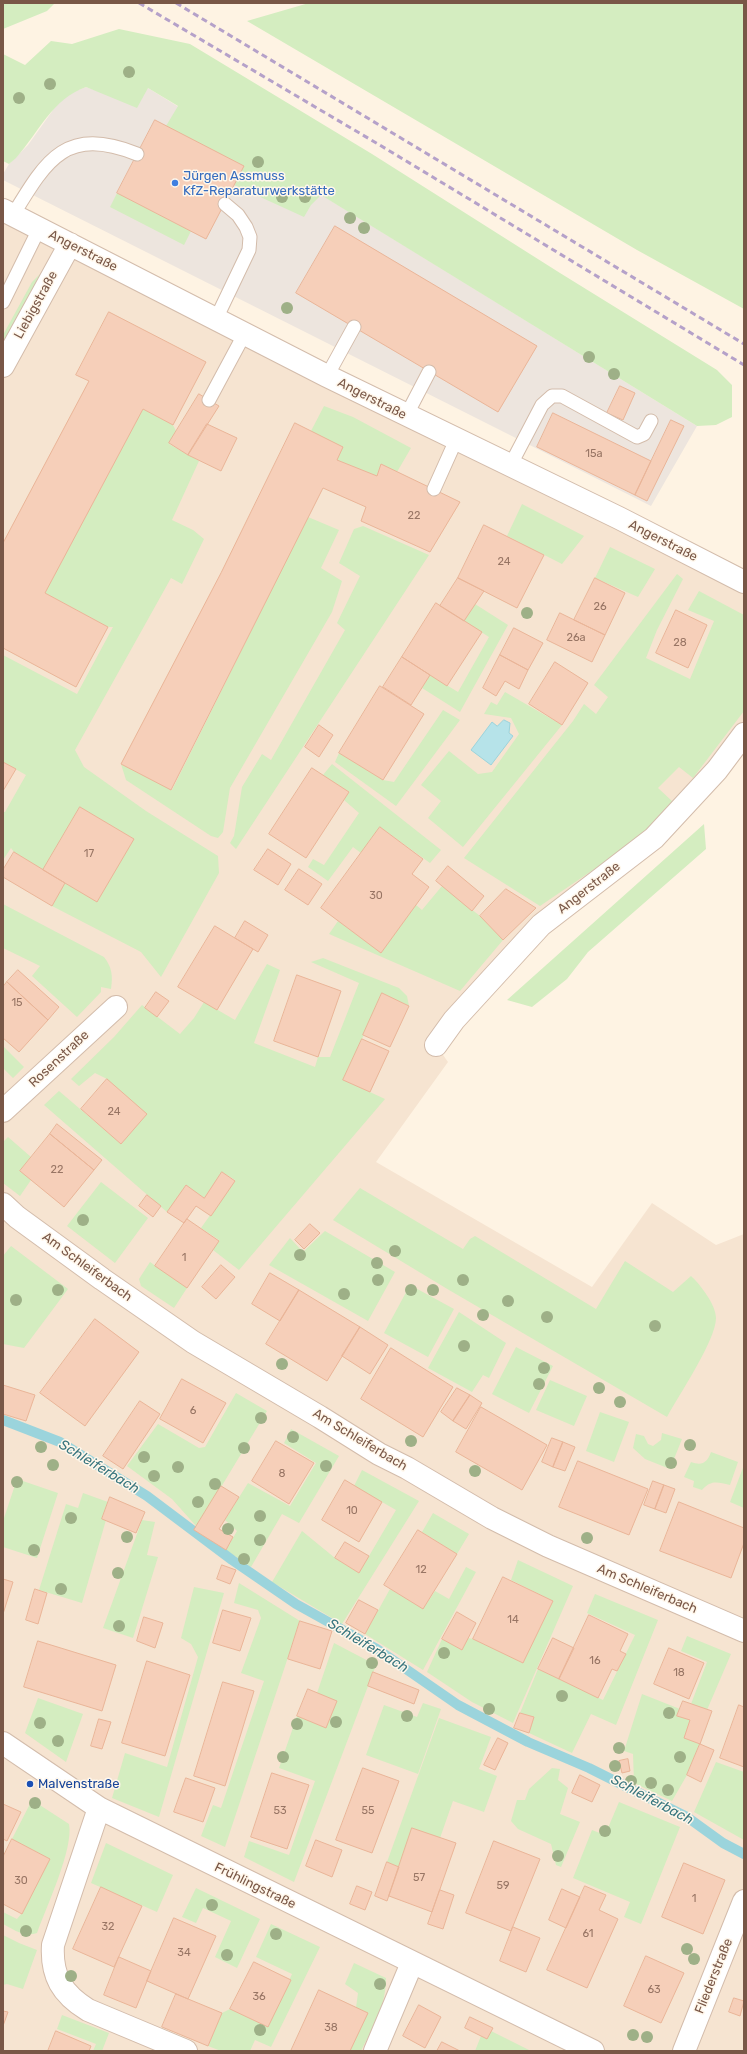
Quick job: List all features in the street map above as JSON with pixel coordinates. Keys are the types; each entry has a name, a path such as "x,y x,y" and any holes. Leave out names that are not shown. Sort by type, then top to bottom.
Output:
{"street":[{"name":"Angerstraße","path":"8,213 406,416 619,518 744,582"},
{"name":"Liebigstraße","path":"3,366 70,244"},
{"name":"Angerstraße","path":"436,1045 454,1020 541,925 654,838 717,770 744,734"},
{"name":"Rosenstraße","path":"3,1111 116,1007"},
{"name":"Am Schleiferbach","path":"3,1204 17,1217 192,1342 320,1416 379,1454 407,1468 492,1518 542,1543 744,1631"},
{"name":"Frühlingstraße","path":"3,1742 99,1808 593,2051"},
{"path":"99,1808 52,1945 52,1958 59,1984 75,2002 88,2010 186,2051"},
{"name":"Fliederstraße","path":"684,2051 744,1901"},
{"path":"375,2051 412,1962"}],"lane":[{"path":"8,213 40,171 66,149 94,142 119,147 137,154"},
{"path":"216,319 249,250 250,237 246,227 238,215 224,204"},
{"path":"3,302 39,229"},
{"path":"327,376 354,327"},
{"path":"209,400 245,333"},
{"path":"406,416 429,372"},
{"path":"510,466 542,405 552,396 562,396 637,437 644,434 651,421"},
{"path":"434,489 456,440"}],"shaded area":[{"path":"86,87 103,93 148,88 697,426 651,506 3,180 3,174 9,164 28,145 58,103 72,92"},
{"path":"3,210 744,582 744,734 717,770 541,925 436,1045 448,1062 376,1162 592,1287 652,1203 716,1245 744,1234 744,2051 3,2051"}],"green space":[{"path":"3,3 55,3 47,11 3,29"},
{"path":"309,3 744,3 744,309 637,250 247,21"},
{"path":"119,29 190,44 372,154 717,370 732,385 732,417 716,425 697,426 321,195 311,205 304,217 234,185 243,166 166,126 178,106 148,88 137,108 86,87 74,92 47,117 16,158 9,164 3,161 3,54 25,65 51,41 72,44"},
{"path":"117,193 191,231 184,245 110,207"},
{"path":"43,271 3,354 3,335 32,282"},
{"path":"324,406 353,417 411,448 397,472 381,464 377,476 337,460 311,431"},
{"path":"143,409 173,425 176,431 169,444 199,461 172,520 193,530 204,539 182,584 171,578 75,750 84,767 146,811 218,856 219,873 161,977 141,952 52,906 65,883 134,839 80,807 43,870 14,852 11,848 3,860 3,812 5,812 26,775 3,762 3,655 77,694 113,627 108,627 45,593"},
{"path":"522,504 584,536 562,564 507,536"},
{"path":"308,517 339,530 321,568 342,581 332,612 230,788 223,832 218,838 211,836 126,780 121,764 172,790"},
{"path":"363,526 429,555 236,849 230,843 234,836 242,787 262,754 271,760 345,630 337,623 360,576 339,563 354,529"},
{"path":"610,547 655,569 638,597 595,578"},
{"path":"677,574 683,579 657,630 646,658 690,679 714,621 688,610 699,591 744,615 744,711 693,778 679,767 658,788 673,802 640,838 540,906 464,858 573,721 584,704 596,714 608,697 594,685"},
{"path":"475,604 508,625 460,712 422,688 430,675 458,692 489,637 464,621"},
{"path":"505,692 562,725 463,847 428,818 441,801 421,785 449,751 478,774 492,772 519,734 511,718 484,714 491,702 497,705"},
{"path":"443,710 460,720 396,806 335,762 339,753 383,780 394,782"},
{"path":"332,764 441,850 430,863 380,827 361,853 353,847 328,881 308,867 313,859 324,865 359,813 344,800 349,792 323,775"},
{"path":"704,824 706,849 588,952 567,979 532,1007 507,1000"},
{"path":"442,886 480,916 503,940 460,991 329,934 338,921 381,953 416,905 422,910"},
{"path":"3,904 104,957 109,964 111,972 111,989 101,987 101,992 77,1017 32,976 40,966 3,948"},
{"path":"323,958 399,988 407,996 409,1006 382,993 344,1080 385,1099 239,1270 213,1250 219,1240 201,1228 235,1180 222,1172 204,1198 186,1185 167,1212 44,1105 59,1091 121,1144 147,1114 107,1079 95,1073 79,1086 71,1079 114,1037 142,1005 180,1034 194,1018 204,1002 235,1020 267,964 280,970 254,1043 315,1067 318,1057 330,1057 359,983 311,962"},
{"path":"3,1046 24,1067 13,1078 3,1068"},
{"path":"8,1137 31,1157 20,1171 31,1180 20,1196 3,1183 3,1142"},
{"path":"101,1182 148,1218 115,1263 67,1226"},
{"path":"360,1188 463,1249 470,1239 475,1236 596,1309 625,1261 673,1292 691,1276 703,1289 713,1307 716,1318 710,1340 704,1353 667,1417 449,1290 333,1220"},
{"path":"325,1231 395,1272 368,1321 269,1265 290,1238 303,1252"},
{"path":"11,1246 68,1289 24,1348 3,1344 3,1256"},
{"path":"150,1262 187,1288 174,1308 141,1286 139,1279"},
{"path":"410,1285 454,1309 428,1357 384,1333"},
{"path":"459,1312 506,1343 489,1378 483,1375 472,1392 428,1368"},
{"path":"516,1347 553,1366 529,1413 492,1394"},
{"path":"550,1380 587,1396 574,1426 536,1410"},
{"path":"236,1393 267,1411 197,1527 172,1499 127,1466 158,1424 199,1448 205,1447"},
{"path":"600,1412 629,1422 614,1462 586,1451"},
{"path":"291,1429 339,1456 299,1523 282,1514 251,1567 226,1550 237,1531 225,1520 248,1483 290,1506 316,1463 284,1443"},
{"path":"662,1433 682,1439 670,1469 645,1459 633,1448 636,1434 644,1436 648,1444 653,1446 661,1440"},
{"path":"711,1452 738,1462 730,1485 711,1483 702,1490 693,1487 694,1481 684,1477 691,1462 698,1464 704,1463 708,1459"},
{"path":"744,1465 744,1508 730,1502"},
{"path":"362,1470 419,1501 342,1624 272,1582 302,1531 335,1558 359,1573 396,1510 354,1486"},
{"path":"17,1479 58,1493 37,1558 3,1547 3,1521"},
{"path":"83,1493 108,1502 102,1518 106,1520 82,1603 39,1590 66,1504 78,1508"},
{"path":"433,1513 469,1534 457,1554 422,1532"},
{"path":"142,1520 155,1522 147,1555 158,1557 133,1638 103,1628"},
{"path":"518,1560 573,1586 513,1723 472,1702 427,1672 442,1639 462,1650 468,1638 473,1639 523,1663 553,1601 511,1580"},
{"path":"466,1567 476,1572 423,1670 365,1634 390,1589 423,1609 435,1591 449,1599"},
{"path":"239,1583 300,1621 225,1847 201,1836 213,1805 221,1808 264,1681 241,1673 261,1618 258,1610 234,1603"},
{"path":"194,1587 224,1593 159,1817 112,1798 125,1753 167,1767 198,1657 191,1644 181,1638"},
{"path":"595,1594 658,1620 616,1725 591,1714 572,1753 529,1733 534,1717 520,1713 538,1669 603,1700 635,1635 587,1613"},
{"path":"687,1636 731,1654 707,1710 691,1704 707,1662 681,1651"},
{"path":"334,1643 376,1665 294,1882 244,1857 249,1841 289,1855 315,1781 279,1768 297,1716 326,1728 337,1701 317,1693"},
{"path":"642,1694 680,1709 677,1716 690,1720 684,1738 700,1744 687,1775 672,1801 634,1783 633,1754 624,1751"},
{"path":"38,1698 83,1714 66,1762 25,1733"},
{"path":"423,1703 441,1709 418,1774 366,1755 384,1705 417,1717"},
{"path":"439,1718 491,1737 479,1769 497,1776 484,1812 453,1801 440,1838 399,1867 387,1862"},
{"path":"716,1762 744,1772 744,1840 694,1812"},
{"path":"552,1768 560,1769 558,1780 568,1788 560,1814 580,1822 561,1867 556,1865 551,1844 518,1829 511,1821 517,1800 525,1800 529,1789"},
{"path":"32,1800 69,1824 69,1835 67,1848 58,1878 37,1933 28,1934 19,1932 3,1924 3,1912 17,1919 22,1913 50,1859 12,1839"},
{"path":"619,1802 680,1827 641,1924 624,1917 630,1902 573,1878 592,1830 605,1835"},
{"path":"106,1843 173,1875 157,1912 91,1883"},
{"path":"196,1888 260,1919 237,1968 215,1957 231,1921 203,1908 196,1923 182,1917"},
{"path":"271,1924 320,1947 271,2047 255,2040 250,2051 221,2051 208,2046 222,2013 230,2009 268,2027 292,1974 256,1957"},
{"path":"3,1935 37,1950 23,1989 7,1984 3,1985"},
{"path":"354,1963 386,1978 384,1998 381,2007 361,2051 350,2051 358,1993 345,1984"},
{"path":"62,2015 109,2033 102,2051 93,2051 96,2044 57,2029"},
{"path":"491,2031 531,2051 475,2051 481,2036 487,2039"}],"water":[{"path":"504,720 510,723 509,733 513,736 491,765 471,750 492,722 497,726"}],"building":[{"path":"155,120 244,166 206,239 117,193"},
{"path":"335,226 537,346 498,412 296,293"},
{"path":"109,312 206,362 173,425 143,409 45,593 108,627 76,687 3,648 3,543 89,381 76,375"},
{"path":"620,386 635,393 623,420 607,413"},
{"path":"199,394 219,406 188,455 169,443"},
{"path":"553,413 651,461 635,495 537,447"},
{"path":"671,420 684,426 647,501 635,495"},
{"path":"295,423 343,447 337,460 377,476 381,464 460,502 430,552 361,521 366,507 323,488 171,790 121,764 221,573"},
{"path":"207,424 237,438 221,471 188,455"},
{"path":"484,525 544,555 517,608 458,578"},
{"path":"458,578 484,591 464,621 440,606"},
{"path":"595,578 625,593 605,635 574,620"},
{"path":"436,603 482,632 447,686 402,657"},
{"path":"676,610 707,625 688,668 656,653"},
{"path":"560,613 605,635 592,662 547,640"},
{"path":"514,628 543,643 528,670 500,655"},
{"path":"500,655 528,670 519,689 505,681 496,696 483,688"},
{"path":"402,657 430,675 411,705 383,687"},
{"path":"555,662 588,683 562,725 529,704"},
{"path":"380,686 424,714 383,780 339,753"},
{"path":"319,725 333,735 319,757 305,747"},
{"path":"3,762 16,769 3,791"},
{"path":"312,768 349,792 306,858 269,834"},
{"path":"80,807 134,839 97,902 43,870"},
{"path":"380,827 423,859 412,874 429,887 381,953 321,908"},
{"path":"268,849 291,864 278,885 254,870"},
{"path":"14,852 65,883 52,906 3,877 3,870"},
{"path":"448,866 484,896 472,911 436,881"},
{"path":"299,869 322,884 308,905 285,890"},
{"path":"506,889 536,908 503,940 480,916"},
{"path":"245,921 268,935 258,952 235,938"},
{"path":"215,926 253,949 217,1010 178,987"},
{"path":"18,970 59,1007 48,1020 7,982"},
{"path":"297,975 341,991 318,1057 274,1041"},
{"path":"7,982 48,1020 19,1052 3,1038 3,987"},
{"path":"156,992 169,1001 157,1017 145,1008"},
{"path":"382,993 409,1006 390,1047 363,1035"},
{"path":"362,1039 389,1051 370,1092 343,1080"},
{"path":"107,1079 147,1114 121,1144 81,1109"},
{"path":"57,1124 102,1160 94,1170 50,1134"},
{"path":"50,1134 94,1170 64,1207 20,1171"},
{"path":"222,1172 235,1181 211,1216 196,1206 184,1223 167,1212 186,1185 204,1198"},
{"path":"147,1195 161,1206 153,1217 139,1206"},
{"path":"187,1219 219,1241 187,1288 155,1266"},
{"path":"310,1224 320,1233 304,1249 295,1240"},
{"path":"221,1265 235,1277 216,1299 202,1287"},
{"path":"270,1273 299,1290 280,1321 252,1304"},
{"path":"299,1290 360,1327 327,1381 266,1344"},
{"path":"95,1319 139,1352 85,1426 40,1393"},
{"path":"360,1327 388,1345 370,1374 342,1356"},
{"path":"391,1348 453,1387 423,1437 361,1399"},
{"path":"182,1379 226,1403 203,1443 160,1419"},
{"path":"3,1385 35,1395 26,1421 3,1414"},
{"path":"457,1388 470,1395 453,1421 441,1412"},
{"path":"470,1395 482,1403 466,1429 453,1421"},
{"path":"140,1401 160,1414 123,1469 103,1456"},
{"path":"481,1407 547,1445 522,1490 456,1452"},
{"path":"552,1438 563,1442 553,1467 542,1462"},
{"path":"276,1441 314,1463 289,1504 252,1481"},
{"path":"563,1442 575,1447 565,1471 553,1467"},
{"path":"578,1461 648,1489 629,1535 559,1507"},
{"path":"345,1480 382,1502 359,1542 322,1520"},
{"path":"653,1481 664,1485 655,1509 644,1505"},
{"path":"664,1485 675,1489 666,1513 655,1509"},
{"path":"221,1486 239,1497 219,1529 233,1537 226,1550 194,1530"},
{"path":"110,1497 145,1512 136,1533 102,1519"},
{"path":"679,1502 744,1528 744,1543 731,1578 660,1551"},
{"path":"418,1530 457,1554 423,1609 384,1585"},
{"path":"345,1542 369,1556 359,1573 335,1558"},
{"path":"222,1565 236,1570 230,1584 217,1579"},
{"path":"503,1577 553,1601 523,1663 473,1639"},
{"path":"3,1579 13,1582 3,1614"},
{"path":"35,1589 47,1593 38,1624 26,1620"},
{"path":"359,1600 378,1610 365,1634 346,1623"},
{"path":"223,1610 251,1618 240,1651 213,1643"},
{"path":"457,1612 476,1623 462,1650 442,1639"},
{"path":"589,1615 628,1634 620,1651 626,1654 617,1671 612,1669 598,1698 559,1679"},
{"path":"144,1617 163,1623 155,1648 137,1641"},
{"path":"300,1621 332,1631 320,1669 288,1659"},
{"path":"553,1638 574,1648 559,1679 538,1669"},
{"path":"38,1641 116,1665 102,1711 24,1687"},
{"path":"669,1648 704,1663 689,1699 654,1684"},
{"path":"147,1661 190,1675 165,1756 122,1743"},
{"path":"373,1672 419,1690 414,1704 368,1686"},
{"path":"223,1682 254,1691 225,1786 194,1776"},
{"path":"308,1689 337,1701 326,1728 297,1716"},
{"path":"683,1701 712,1711 700,1744 684,1738 690,1720 677,1716"},
{"path":"739,1705 744,1707 744,1767 720,1758"},
{"path":"520,1713 534,1717 529,1733 514,1728"},
{"path":"99,1719 111,1722 102,1749 91,1746"},
{"path":"498,1738 508,1743 495,1770 484,1765"},
{"path":"700,1744 714,1750 701,1782 687,1775"},
{"path":"628,1759 630,1771 622,1773 619,1761"},
{"path":"363,1768 399,1781 372,1853 336,1840"},
{"path":"272,1773 309,1785 287,1849 251,1837"},
{"path":"580,1775 600,1785 592,1802 572,1793"},
{"path":"186,1778 215,1788 203,1822 174,1812"},
{"path":"3,1804 21,1812 7,1841 3,1839"},
{"path":"412,1828 456,1843 432,1912 389,1896"},
{"path":"12,1839 50,1859 22,1914 3,1904 3,1857"},
{"path":"316,1840 342,1850 332,1877 306,1866"},
{"path":"494,1841 540,1859 511,1931 466,1913"},
{"path":"387,1862 399,1867 387,1901 375,1896"},
{"path":"684,1863 725,1880 703,1934 662,1917"},
{"path":"357,1886 372,1892 365,1910 350,1904"},
{"path":"585,1886 606,1895 599,1910 618,1919 587,1988 547,1970"},
{"path":"101,1887 142,1906 114,1967 73,1949"},
{"path":"562,1889 580,1897 566,1928 549,1920"},
{"path":"440,1890 454,1895 443,1929 428,1924"},
{"path":"174,1918 216,1936 188,1999 147,1981"},
{"path":"513,1927 540,1938 526,1972 500,1961"},
{"path":"646,1956 684,1973 661,2023 624,2006"},
{"path":"119,1957 151,1971 136,2008 104,1995"},
{"path":"254,1962 291,1980 268,2027 230,2009"},
{"path":"319,1990 368,2013 350,2051 291,2051"},
{"path":"176,1994 222,2013 208,2046 162,2027"},
{"path":"734,1998 744,2001 740,2016 729,2012"},
{"path":"419,2005 441,2017 425,2048 403,2036"},
{"path":"3,2011 8,2012 3,2026"},
{"path":"470,2017 493,2028 487,2039 465,2028"},
{"path":"56,2031 91,2046 89,2051 48,2051"},
{"path":"442,2042 460,2051 437,2051"}],"waterway":[{"name":"Schleiferbach","path":"3,1420 60,1442 147,1496 232,1560 296,1604 377,1649 458,1705 528,1742 589,1768 687,1817 723,1843 744,1854"}],"railway":[{"path":"139,3 378,144 744,365"},
{"path":"176,3 744,344"}],"place":[{"name":"Jürgen Assmuss KfZ-Reparaturwerkstätte","path":"175,183"},
{"name":"Malvenstraße","path":"30,1784"}]}
